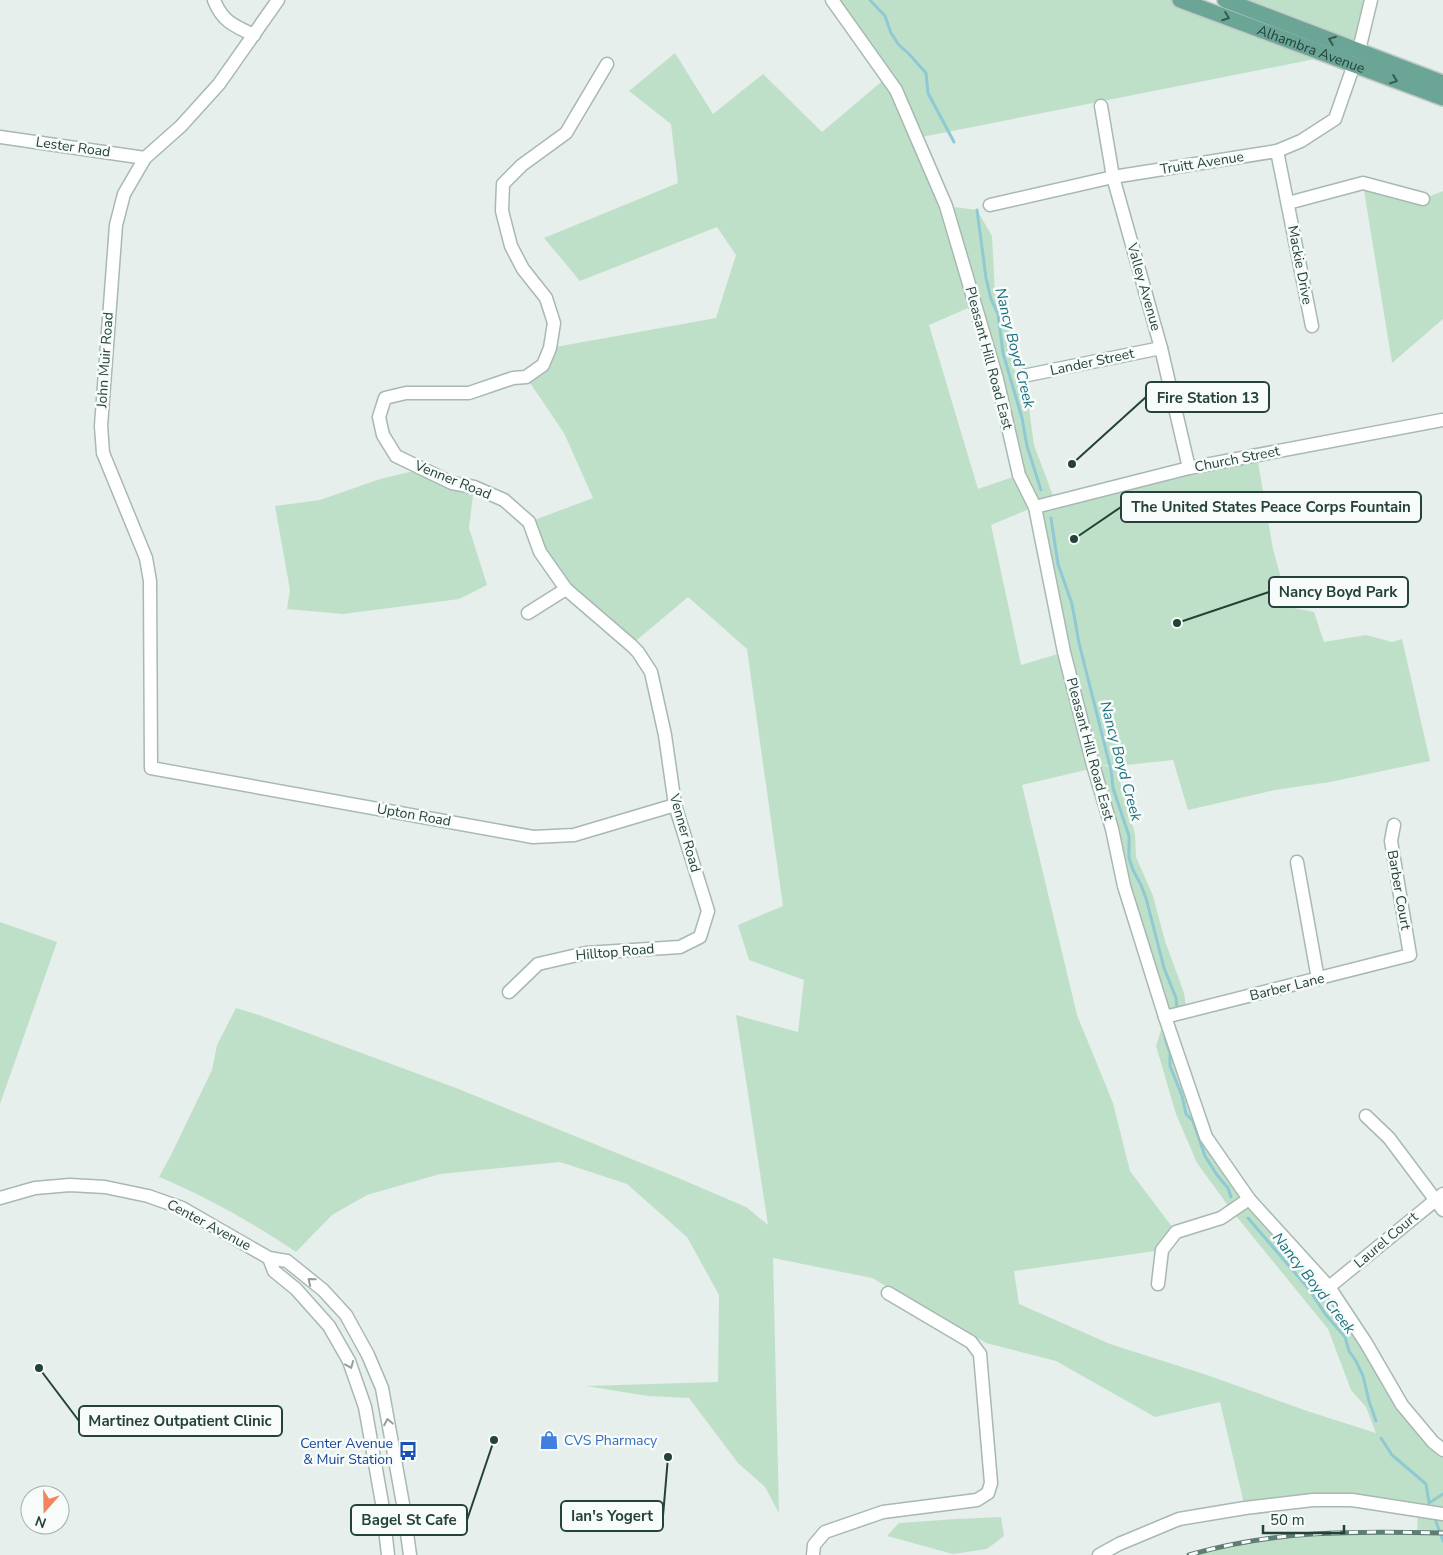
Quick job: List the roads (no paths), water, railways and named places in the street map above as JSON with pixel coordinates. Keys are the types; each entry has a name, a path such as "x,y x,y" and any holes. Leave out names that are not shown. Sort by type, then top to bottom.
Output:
{"main road":[{"name":"Alhambra Avenue","path":"1180,0 1443,83"},
{"name":"Alhambra Avenue","path":"1225,0 1356,57 1443,98"}],"street":[{"path":"214,0 218,10 232,25 254,35"},
{"name":"John Muir Road","path":"151,768 150,581 146,558 103,453 101,426 116,225 124,194 146,158 181,126 219,84 278,0"},
{"name":"Pleasant Hill Road East","path":"832,0 896,90 946,206 997,379 1019,475 1034,507 1064,652 1092,765 1112,829 1124,886 1165,1017 1206,1137 1249,1199 1329,1287 1366,1343 1402,1405 1433,1442 1443,1450"},
{"name":"Truitt Avenue","path":"990,205 1113,177 1277,151 1301,141 1336,119 1356,57 1371,0"},
{"name":"Venner Road","path":"607,64 566,134 522,165 503,184 502,211 511,246 524,269 546,298 554,323 550,348 543,365 526,377 513,378 469,393 406,393 384,398 379,417 383,435 396,456 452,483 474,487 504,500 528,522 540,552 566,589 634,648 651,672 665,735 675,805 708,911 700,937"},
{"name":"Valley Avenue","path":"1101,106 1113,177 1160,348 1189,468"},
{"name":"Lester Road","path":"0,137 146,158"},
{"name":"Mackie Drive","path":"1277,151 1312,326"},
{"path":"1288,203 1363,184 1423,198"},
{"name":"Lander Street","path":"1023,376 1160,348"},
{"name":"Church Street","path":"1034,507 1189,468 1443,420"},
{"path":"528,613 566,589"},
{"name":"Upton Road","path":"151,768 533,837 574,835 675,805"},
{"name":"Barber Court","path":"1394,826 1391,841 1410,955"},
{"path":"1296,862 1318,979"},
{"name":"Hilltop Road","path":"509,992 538,964 586,953 680,947 700,937"},
{"name":"Barber Lane","path":"1165,1017 1410,955"},
{"path":"1366,1116 1389,1138 1439,1196 1443,1210"},
{"name":"Center Avenue","path":"0,1198 35,1188 70,1185 105,1186 138,1193 182,1208 269,1258 287,1262 322,1290 346,1315 368,1355 382,1388 403,1504 410,1555"},
{"name":"Laurel Court","path":"1329,1287 1439,1196"},
{"path":"1158,1284 1162,1250 1176,1232 1221,1218 1249,1199"},
{"name":"Center Avenue","path":"269,1258 274,1271 296,1289 329,1326 349,1361 366,1407 382,1503 388,1555"},
{"path":"813,1555 814,1545 825,1532 883,1512 977,1500 988,1493 991,1483 980,1354 971,1342 888,1293"},
{"path":"1099,1555 1119,1544 1179,1520 1245,1508 1313,1500 1352,1500 1443,1514"}],"waterway":[{"name":"Nancy Boyd Creek","path":"870,0 885,16 891,33 899,45 926,73 928,93 954,142"},
{"name":"Nancy Boyd Creek","path":"977,210 986,278 991,299 998,314 1003,353 1022,418 1027,446 1041,490"},
{"name":"Nancy Boyd Creek","path":"1051,518 1058,564 1072,604 1079,643 1111,770 1113,788 1129,836 1129,858 1146,898 1164,968 1176,998 1177,1007"},
{"name":"Nancy Boyd Creek","path":"1165,1038 1170,1053 1170,1066 1182,1096 1186,1114 1193,1121 1205,1156 1228,1188 1231,1197"},
{"name":"Nancy Boyd Creek","path":"1248,1218 1308,1288 1326,1315 1345,1337 1349,1351 1363,1376 1376,1421"},
{"name":"Nancy Boyd Creek","path":"1381,1438 1392,1455 1426,1484 1429,1502"},
{"path":"1429,1503 1443,1494"},
{"path":"1434,1516 1443,1541"}],"railway":[{"path":"1189,1555 1253,1541 1315,1534 1346,1532 1443,1533"}],"place":[{"name":"Fire Station 13","path":"1072,464"},
{"name":"The United States Peace Corps Fountain","path":"1074,539"},
{"name":"Nancy Boyd Park","path":"1177,623"},
{"name":"Martinez Outpatient Clinic","path":"39,1368"},
{"name":"Bagel St Cafe","path":"494,1440"},
{"name":"CVS Pharmacy","path":"549,1440"},
{"name":"Center Avenue & Muir Station","path":"408,1451"},
{"name":"Ian's Yogert","path":"668,1457"}]}
